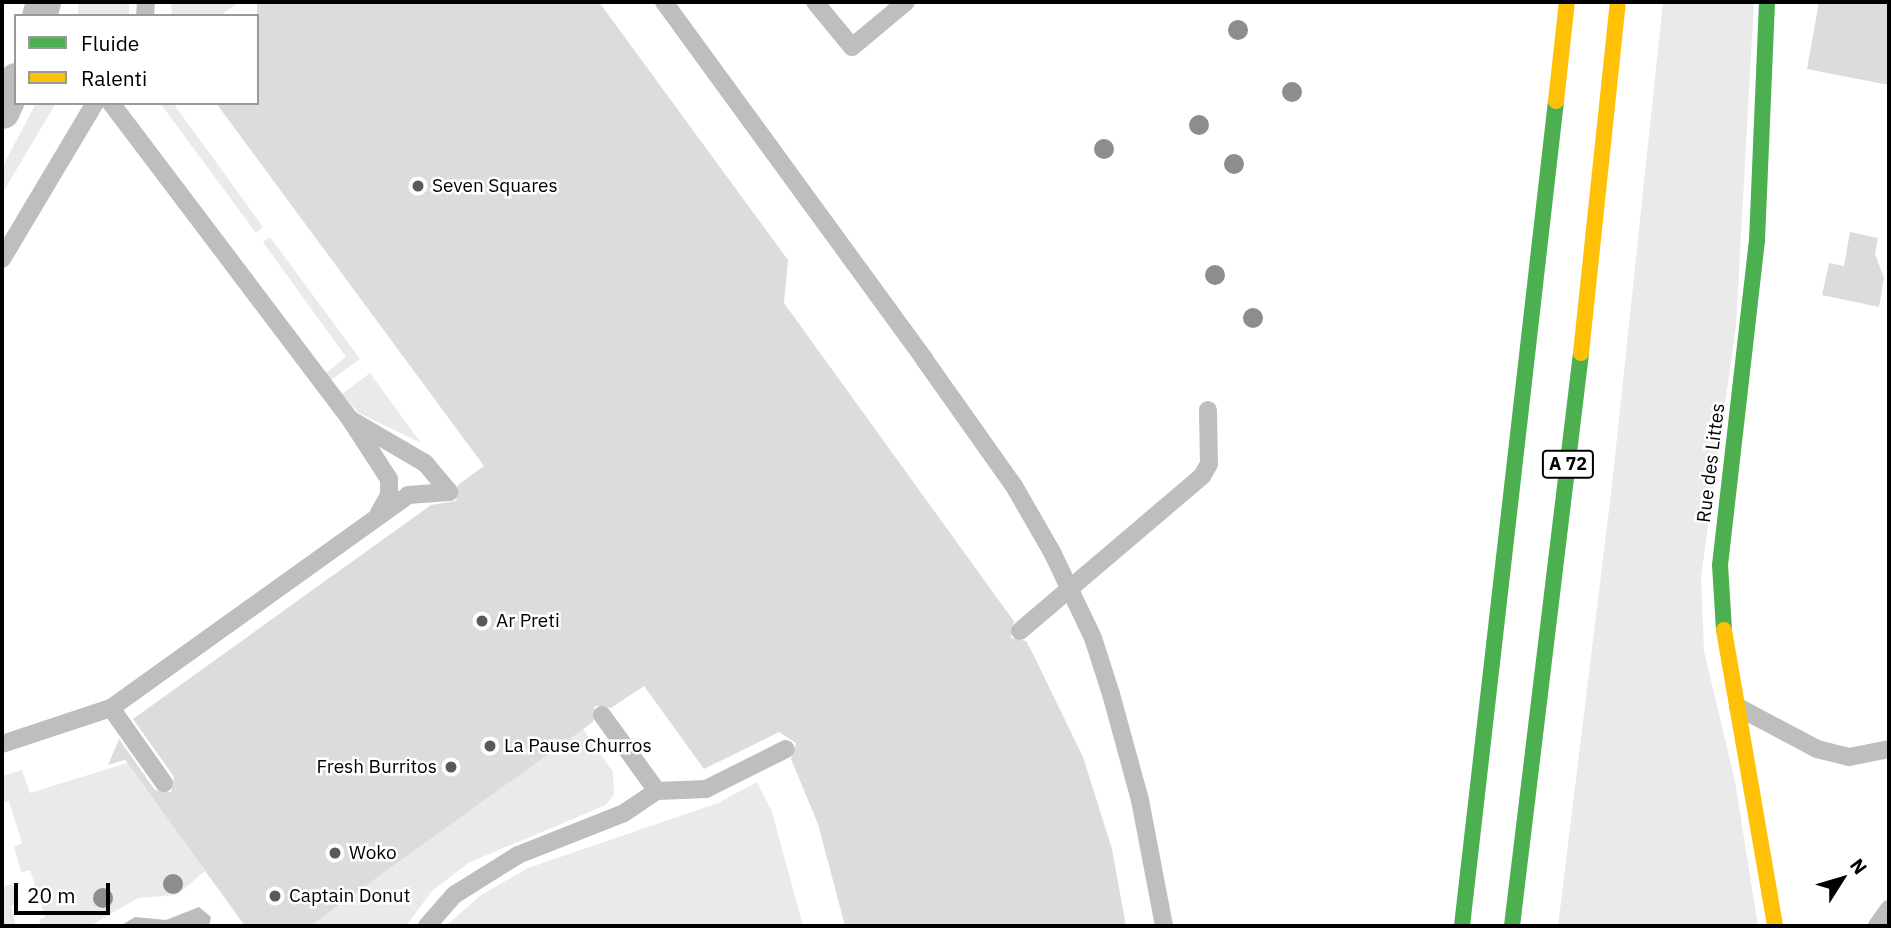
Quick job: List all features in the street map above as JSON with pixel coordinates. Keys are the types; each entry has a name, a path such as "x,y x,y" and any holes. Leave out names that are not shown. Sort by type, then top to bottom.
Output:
{"main road":[{"name":"A 72","path":"1462,926 1567,2"},
{"name":"A 72","path":"1512,926 1604,164 1618,2"},
{"name":"Rue des Littes","path":"1767,2 1757,241 1720,565 1735,705 1775,926"}],"street":[{"path":"2,111 14,84"}],"lane":[{"path":"664,2 1014,486 1070,590 1111,694 1140,800 1164,926"},
{"path":"815,2 852,47 906,2"},
{"path":"2,258 94,105"},
{"path":"113,105 350,419 388,479 389,495 378,514"},
{"path":"1020,632 1202,476 1209,464 1208,410"},
{"path":"2,744 111,708 378,514 408,495 449,492 425,463 350,419"},
{"path":"1735,705 1816,749 1849,757 1889,749"},
{"path":"111,708 164,783"},
{"path":"602,715 657,791"},
{"path":"427,926 454,895 518,855 624,813 657,791 706,789 786,749"},
{"path":"1877,926 1889,909"}],"shaded area":[{"path":"78,2 129,2 129,14 78,14"},
{"path":"171,2 239,2 223,14 172,14"},
{"path":"1663,2 1754,2 1736,326 1701,577 1704,651 1735,781 1758,926 1558,926 1612,485"},
{"path":"35,105 55,105 2,194 2,168"},
{"path":"161,105 174,105 263,227 256,233"},
{"path":"270,237 360,359 331,380 326,373 346,357 263,242"},
{"path":"370,373 421,443 359,413 342,394"},
{"path":"583,729 613,772 614,794 606,805 468,863 432,891 406,926 310,926"},
{"path":"127,763 205,871 177,895 138,898 90,926 41,926 39,920 45,917 30,870 21,872 14,847 22,843 9,801 2,803 2,776 22,770 30,793"},
{"path":"757,782 772,812 803,926 446,926 481,895 528,868 718,803"},
{"path":"2,877 5,886 13,884 19,903 11,906 16,926 2,926"},
{"path":"199,907 211,917 209,926 120,926 135,917 166,920"}],"building":[{"path":"257,2 599,2 788,260 784,303 1014,621 1011,638 1026,641 1083,757 1112,849 1126,926 845,926 818,824 791,759 796,743 779,732 704,769 644,686 611,708 595,706 593,722 310,926 245,926 125,760 108,765 119,739 155,790 171,792 174,777 133,719 431,505 456,501 458,485 484,466 217,105 259,105"},
{"path":"1819,2 1889,2 1889,85 1807,69"},
{"path":"1850,232 1878,238 1875,254 1884,278 1879,307 1822,295 1829,263 1844,266"}],"traffic: fast":[{"path":"1724,630 1720,565 1757,241 1767,2"},
{"path":"1462,926 1556,101"},
{"path":"1512,926 1581,353"}],"traffic: slow":[{"path":"1556,101 1567,2"},
{"path":"1581,353 1618,2"},
{"path":"1724,630 1775,926"}],"place":[{"name":"Seven Squares","path":"418,186"},
{"name":"Ar Preti","path":"482,621"},
{"name":"La Pause Churros","path":"490,746"},
{"name":"Fresh Burritos","path":"451,767"},
{"name":"Woko","path":"335,853"},
{"name":"Captain Donut","path":"275,896"}]}
